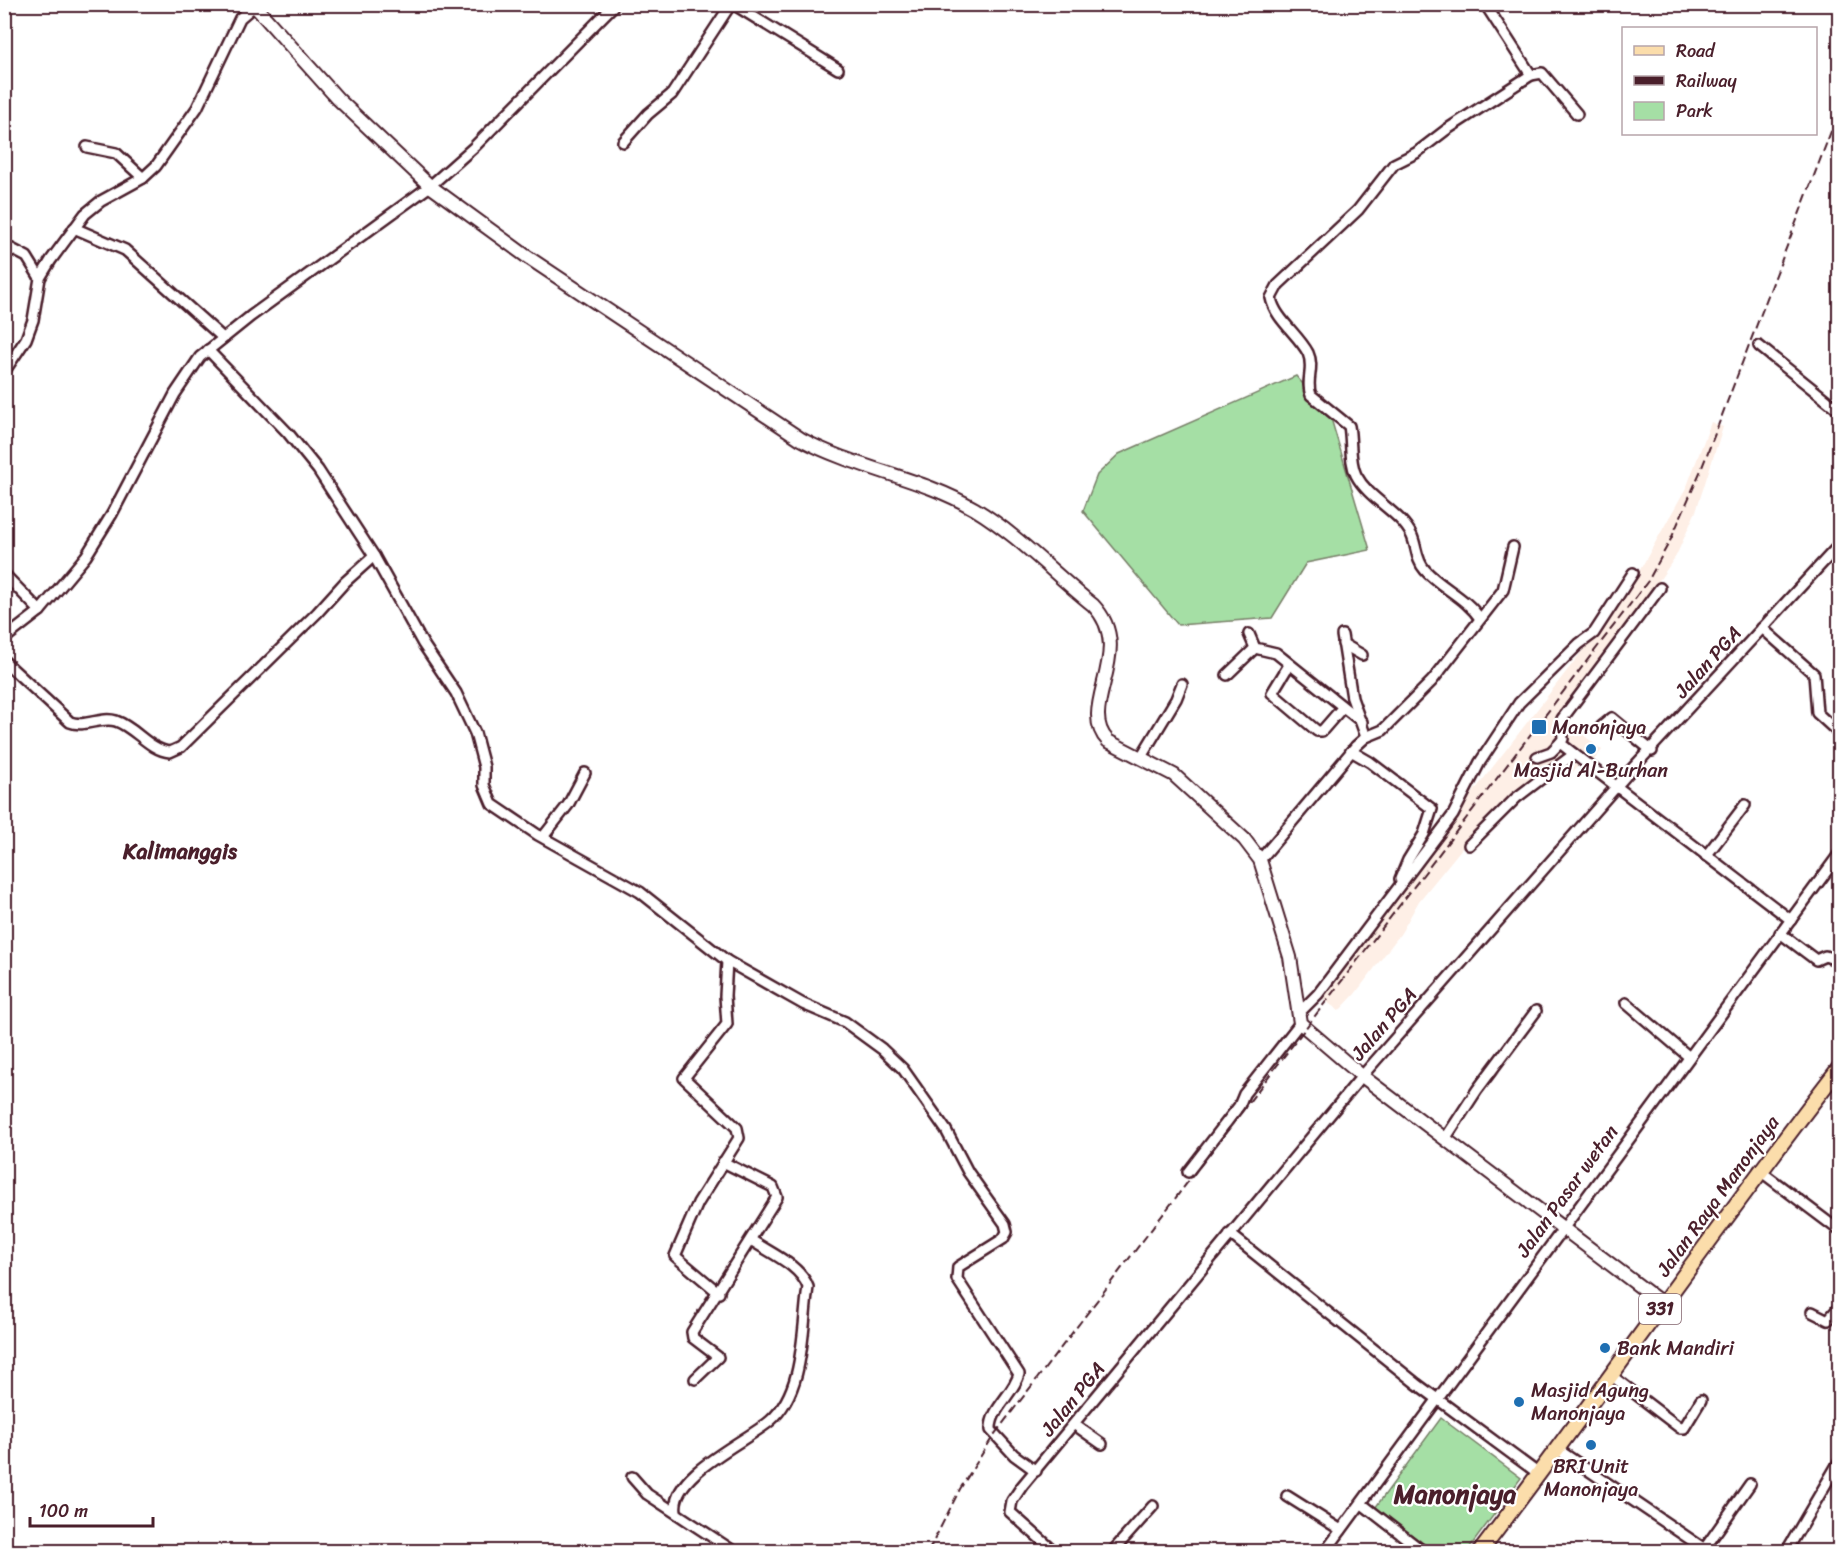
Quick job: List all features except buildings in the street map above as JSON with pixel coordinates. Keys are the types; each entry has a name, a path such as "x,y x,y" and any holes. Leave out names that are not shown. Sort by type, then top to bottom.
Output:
{"main road":[{"path":"253,5 338,99 430,186 526,256 801,439 833,456 950,497 976,510 998,526 1104,617 1110,643 1098,713 1101,734 1108,741 1168,771 1202,799 1244,840 1260,860 1290,957 1300,1017 1362,1076 1663,1304"},
{"name":"Jalan Raya Manonjaya","path":"1480,1551 1612,1376 1759,1170 1839,1067"}],"street":[{"path":"4,639 35,605 66,583 90,549 190,369 223,338 430,186 483,139 615,4"},
{"path":"623,142 648,114 672,94 732,4 838,69"},
{"path":"1485,4 1531,75"},
{"path":"4,372 26,339 33,320 40,278 74,228 101,201 143,178 156,166 197,108 240,18 253,5"},
{"path":"1480,619 1425,570 1414,549 1413,537 1398,516 1357,477 1352,463 1353,445 1349,426 1311,395 1308,385 1312,367 1309,354 1274,308 1271,298 1278,285 1370,198 1394,164 1416,153 1446,130 1531,75 1542,73 1577,114"},
{"path":"87,147 116,153 143,178"},
{"path":"74,228 125,250 223,338"},
{"path":"4,244 27,257 40,278"},
{"path":"1759,346 1839,411"},
{"path":"208,351 288,433 318,470 374,556 423,644 456,693 470,723 484,767 484,785 492,804 543,837 640,892 728,961 803,1004 845,1022 882,1049 903,1069 946,1130 968,1172 1005,1224 1006,1232 1003,1239 958,1267 957,1279 1019,1374 1010,1395 994,1414 991,1430 1014,1455 1036,1471"},
{"name":"Jalan PGA","path":"1045,1543 1010,1512 1012,1501 1362,1076 1617,787 1839,544"},
{"path":"1260,860 1351,751 1366,737 1383,730 1416,700 1503,590 1513,547"},
{"path":"4,661 69,722 78,724 105,719 116,721 160,749 170,752 181,747 317,613 345,582 374,556"},
{"path":"1188,1172 1239,1106 1244,1094 1300,1017 1453,815 1480,762 1519,703 1579,644 1594,633 1633,573"},
{"path":"4,574 35,605"},
{"path":"1537,757 1551,752 1563,739 1562,719 1660,588"},
{"path":"1762,628 1809,668 1815,681 1817,713 1839,734"},
{"path":"1249,634 1255,648"},
{"path":"1362,655 1342,639 1352,698 1366,737"},
{"path":"1255,648 1276,653 1362,722"},
{"path":"1227,675 1255,648"},
{"path":"1289,665 1272,692 1317,731 1322,731 1342,708"},
{"path":"1141,757 1176,699 1182,684"},
{"path":"1601,727 1612,718 1652,751"},
{"path":"1560,743 1791,920"},
{"path":"1351,751 1370,762 1432,809 1424,834 1407,860 1397,887"},
{"path":"1469,845 1516,798 1574,754"},
{"path":"543,837 568,805 585,773"},
{"path":"1707,856 1745,805"},
{"name":"Jalan Pasar wetan","path":"1325,1551 1439,1399 1688,1056 1780,933 1836,865 1839,853"},
{"path":"1780,933 1816,960 1825,956 1837,960"},
{"path":"718,1293 675,1256 698,1203 738,1141 739,1131 684,1078 727,1024 725,996 728,961"},
{"path":"1626,1004 1688,1056"},
{"path":"1445,1139 1476,1089 1536,1011"},
{"path":"695,1379 718,1357 691,1334 776,1201 777,1192 773,1187 723,1162"},
{"path":"1759,1170 1839,1231"},
{"path":"1230,1234 1439,1399 1539,1474"},
{"path":"676,1511 674,1501 684,1484 706,1464 742,1442 772,1419 789,1395 798,1367 808,1287 800,1272 751,1240"},
{"path":"1812,1312 1828,1320 1839,1306"},
{"path":"1612,1376 1680,1428 1684,1428 1701,1400"},
{"path":"1075,1425 1102,1444"},
{"path":"1557,1449 1707,1550 1750,1484"},
{"path":"1786,1551 1839,1460"},
{"path":"632,1477 648,1494 735,1551"},
{"path":"1287,1496 1341,1530"},
{"path":"1362,1504 1424,1551"},
{"path":"1112,1551 1153,1506"},
{"path":"1037,1551 1045,1543 1055,1551"}],"shaded area":[{"path":"1711,422 1723,427 1696,511 1676,556 1632,620 1560,716 1602,750 1588,768 1581,762 1572,773 1557,762 1471,837 1419,901 1401,933 1355,994 1339,1011 1322,998 1381,921 1401,886 1627,593 1687,486"}],"green space":[{"path":"1296,376 1330,415 1370,550 1306,563 1272,618 1178,625 1083,511 1097,475 1119,454"},
{"path":"1441,1418 1521,1478 1467,1551 1434,1551 1375,1508"}],"railway":[{"path":"928,1552 960,1489 994,1435 1648,581 1671,539 1701,470 1840,108"}],"place":[{"name":"Manonjaya","path":"1539,727"},
{"name":"Masjid Al-Burhan","path":"1591,749"},
{"name":"Bank Mandiri","path":"1605,1348"},
{"name":"Masjid Agung Manonjaya","path":"1519,1402"},
{"name":"BRI Unit Manonjaya","path":"1591,1445"}],"district":[{"name":"Kalimanggis","path":"180,851"},
{"name":"Manonjaya","path":"1455,1494"}]}
